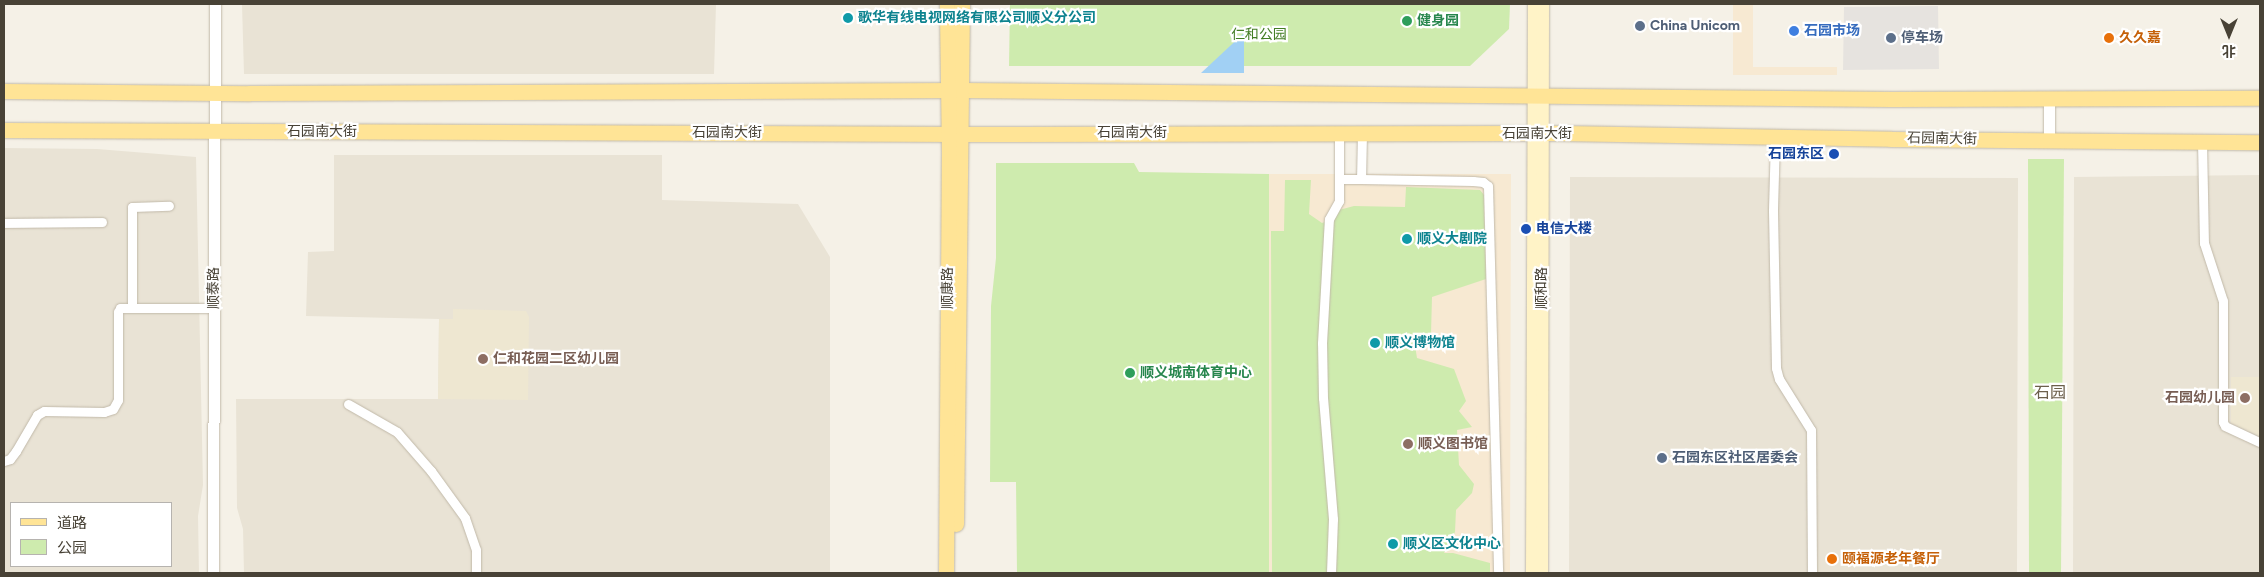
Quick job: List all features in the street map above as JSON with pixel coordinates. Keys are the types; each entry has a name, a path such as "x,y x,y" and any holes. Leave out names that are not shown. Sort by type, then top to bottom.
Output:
{"main road":[{"name":"顺康路","path":"947,4 954,90 956,573"},
{"name":"顺康路","path":"954,90 962,4"},
{"name":"顺和路","path":"1534,4 1538,96 1542,573"},
{"name":"顺和路","path":"1538,96 1543,4"},
{"path":"4,91 954,90 1891,100 2260,98"},
{"name":"石园南大街","path":"4,130 954,134 1538,133 1775,138 2260,142"},
{"name":"顺和路","path":"1532,573 1538,133"},
{"name":"顺康路","path":"946,573 954,134"}],"street":[{"name":"顺泰路","path":"213,573 215,4"},
{"path":"2049,98 2049,140"},
{"path":"1331,573 1333,519 1322,398 1322,343 1329,219 1339,201 1339,133"},
{"path":"1361,179 1362,133"},
{"path":"1775,138 1773,211 1776,368 1779,379 1811,430 1812,573"},
{"path":"2202,141 2204,243 2223,301 2223,422 2225,426 2260,442"},
{"path":"1339,179 1473,181 1483,182 1488,186 1498,573"},
{"path":"132,308 132,206 170,206"},
{"path":"4,223 102,222"},
{"path":"4,461 10,459 37,415 44,411 104,412 113,409 118,400 118,312 120,308 214,308"},
{"path":"348,404 397,432 431,471 465,518 476,550 476,573"}],"shaded area":[{"path":"242,4 716,4 714,74 244,74"},
{"path":"1733,4 1753,4 1753,67 1837,67 1837,75 1733,75"},
{"name":"停车场","path":"1938,6 1939,69 1843,70 1844,7"},
{"path":"4,148 97,149 196,157 203,485 198,516 199,573 4,573"},
{"path":"334,155 662,155 662,200 798,204 830,257 830,573 244,573 243,529 237,508 236,399 438,399 439,319 306,316 308,252 334,251"},
{"name":"顺义区文化中心","path":"1269,174 1511,174 1510,573 1269,573"},
{"path":"2260,175 2260,573 2073,573 2074,177"},
{"name":"石园东区","path":"1570,177 2018,178 2017,573 1569,573"},
{"name":"仁和花园二区幼儿园","path":"453,309 526,311 529,317 528,400 438,399 439,319 453,319"},
{"name":"石园幼儿园","path":"2231,377 2260,377 2260,436 2231,423"}],"green space":[{"name":"仁和公园","path":"1010,4 1510,4 1509,29 1470,66 1009,66"},
{"path":"2028,159 2064,159 2061,573 2029,573"},
{"name":"顺义城南体育中心","path":"996,163 1134,163 1139,172 1269,174 1269,573 1017,573 1016,482 990,482 991,306 996,258"},
{"name":"顺义区文化中心","path":"1285,180 1311,180 1309,214 1322,223 1334,219 1339,210 1354,206 1405,207 1406,187 1480,190 1484,195 1486,279 1432,297 1431,334 1413,333 1417,358 1454,369 1466,401 1459,411 1472,427 1457,430 1459,465 1474,484 1472,493 1456,510 1455,532 1444,553 1453,553 1490,563 1490,573 1272,573 1271,231 1284,231"}],"water":[{"path":"1244,33 1244,73 1201,73"}],"place":[{"name":"歌华有线电视网络有限公司顺义分公司","path":"848,18"},
{"name":"健身园","path":"1407,21"},
{"name":"China Unicom","path":"1640,26"},
{"name":"石园市场","path":"1794,31"},
{"name":"停车场","path":"1891,38"},
{"name":"久久嘉","path":"2109,38"},
{"name":"石园东区","path":"1834,154"},
{"name":"电信大楼","path":"1526,229"},
{"name":"顺义大剧院","path":"1407,239"},
{"name":"顺义博物馆","path":"1375,343"},
{"name":"仁和花园二区幼儿园","path":"483,359"},
{"name":"顺义城南体育中心","path":"1130,373"},
{"name":"石园幼儿园","path":"2245,398"},
{"name":"顺义图书馆","path":"1408,444"},
{"name":"石园东区社区居委会","path":"1662,458"},
{"name":"顺义区文化中心","path":"1393,544"},
{"name":"颐福源老年餐厅","path":"1832,559"}],"district":[{"name":"石园","path":"2050,393"}]}
